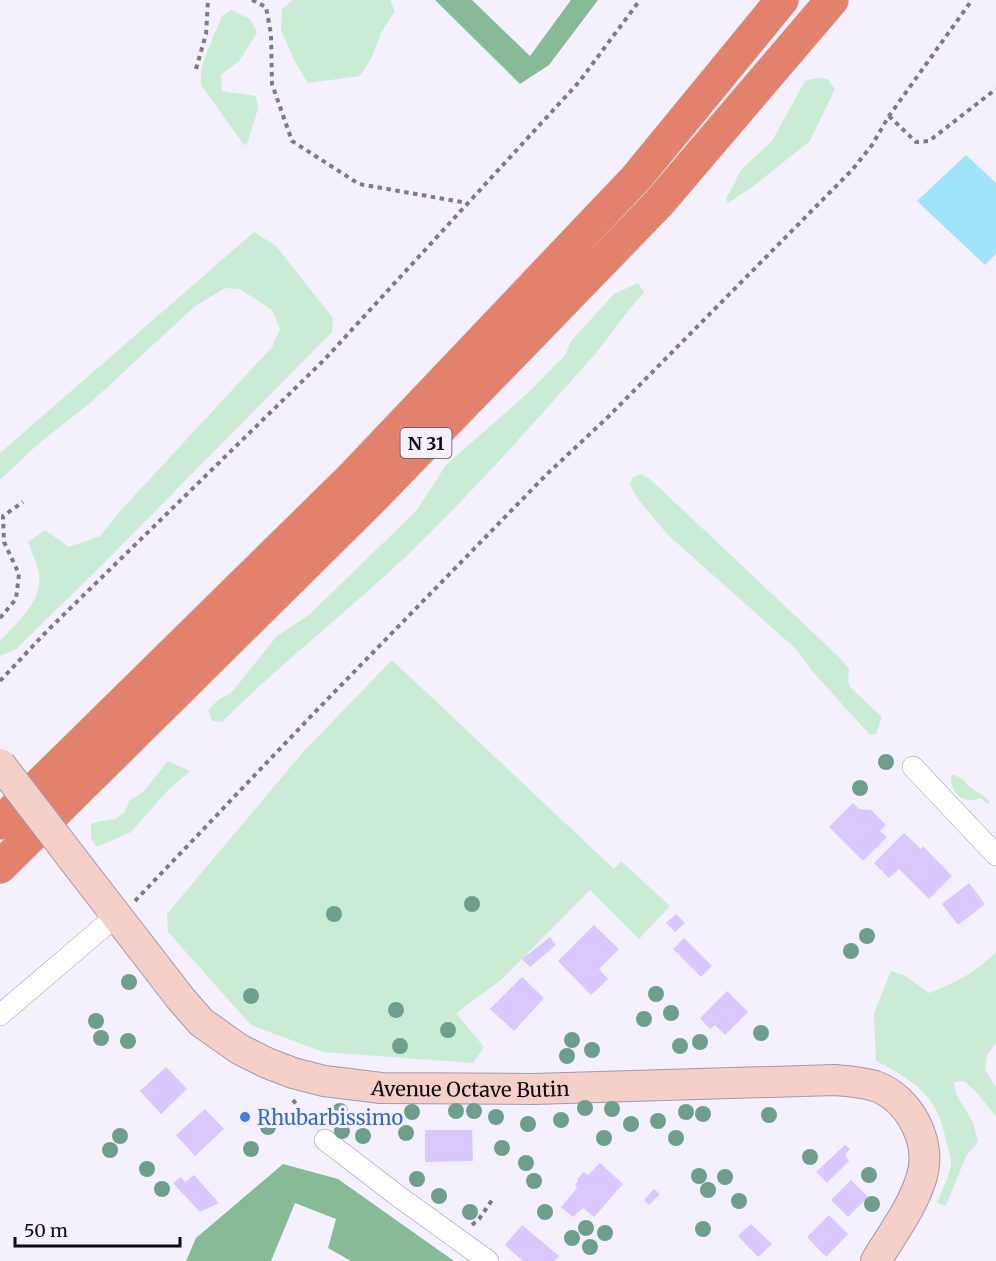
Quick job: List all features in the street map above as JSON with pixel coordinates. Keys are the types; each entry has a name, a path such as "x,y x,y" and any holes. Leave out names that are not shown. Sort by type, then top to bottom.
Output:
{"highway":[{"name":"N 31","path":"0,823 400,427 636,178 782,0"},
{"name":"N 31","path":"0,867 372,499 659,203 832,0"}],"main road":[{"name":"Avenue Octave Butin","path":"0,764 116,916 201,1022 220,1038 267,1063 293,1073 324,1081 381,1088 533,1089 834,1080 859,1082 877,1087 897,1099 911,1116 921,1135 924,1156 922,1174 913,1200 876,1261"}],"street":[{"path":"913,767 996,855"},
{"path":"0,1015 116,916"},
{"path":"326,1140 488,1261"}],"path":[{"path":"196,69 206,34 208,0"},
{"path":"252,0 266,7 272,34 272,84 292,141 359,184 467,203"},
{"path":"0,681 47,631 325,359 579,82 640,0"},
{"path":"116,916 129,907 546,475 608,417 852,170 872,145 889,116 972,0"},
{"path":"889,116 916,142 929,141 996,89"},
{"path":"0,618 16,599 19,574 4,542 3,516 23,502"},
{"path":"293,1073 290,1093 294,1104 326,1140"},
{"path":"473,1224 492,1200"}],"green space":[{"path":"293,0 390,0 395,11 382,31 371,59 360,76 308,83 294,60 281,30 282,9"},
{"path":"435,0 472,0 530,56 571,0 598,0 549,65 520,84"},
{"path":"231,10 250,19 257,33 239,61 221,75 222,91 256,96 258,109 247,144 244,145 201,85 201,70 207,52 222,16"},
{"path":"816,78 827,79 835,89 810,141 751,188 728,203 726,199 741,170 772,141 805,81"},
{"path":"254,232 276,246 333,318 332,332 98,569 16,649 0,656 0,641 29,609 38,590 38,569 28,542 45,530 69,547 100,536 122,509 272,347 280,329 272,310 240,289 225,288 194,307 90,403 37,445 0,480 0,453"},
{"path":"638,283 644,293 595,354 450,513 403,559 222,722 212,721 208,710 218,700 232,692 276,637 310,614 417,510 446,465 529,392 566,354 571,341 614,294"},
{"path":"641,474 650,479 839,657 849,669 850,687 882,717 876,734 870,735 812,671 796,649 668,535 637,498 630,485 633,477"},
{"path":"392,660 614,869 621,861 670,906 639,939 590,890 501,980 456,1013 484,1047 473,1063 323,1052 251,1025 168,932 167,914 304,751"},
{"path":"168,761 190,771 168,790 131,832 97,847 91,839 91,824 115,819 124,813 130,800 143,792"},
{"path":"953,774 964,780 969,787 984,796 990,803 980,798 968,800 959,796 951,782"},
{"path":"996,952 996,1043 987,1055 985,1070 996,1087 996,1116 964,1081 954,1082 956,1094 973,1122 978,1142 966,1156 946,1206 937,1203 951,1164 942,1125 937,1112 922,1091 902,1075 876,1061 874,1013 891,971 904,975 929,993 965,976"},
{"path":"283,1164 338,1179 454,1261 351,1261 328,1248 336,1219 295,1203 271,1261 186,1261 196,1238"}],"water":[{"path":"966,155 996,183 996,254 985,265 917,201"}],"building":[{"path":"853,803 859,809 871,810 886,825 880,831 887,837 863,861 829,827"},
{"path":"904,833 921,849 923,846 952,876 929,899 899,869 889,878 874,863"},
{"path":"969,883 985,904 958,925 942,904"},
{"path":"676,914 685,923 675,932 666,923"},
{"path":"594,925 619,949 599,969 608,979 591,995 558,961"},
{"path":"550,937 556,945 530,967 522,959"},
{"path":"684,938 712,966 701,977 673,949"},
{"path":"522,977 544,998 514,1031 490,1009"},
{"path":"727,991 748,1012 725,1035 715,1025 710,1029 700,1018"},
{"path":"166,1067 187,1089 161,1114 140,1091"},
{"path":"205,1109 224,1129 195,1156 176,1135"},
{"path":"425,1130 472,1130 473,1161 425,1162"},
{"path":"845,1145 850,1149 845,1155 849,1161 827,1183 816,1172"},
{"path":"600,1163 623,1184 594,1217 583,1208 573,1217 561,1207 577,1188 575,1185 583,1172 588,1175"},
{"path":"194,1175 219,1203 200,1212 173,1183 181,1177 185,1182"},
{"path":"851,1180 868,1197 848,1217 831,1200"},
{"path":"654,1189 660,1194 649,1205 644,1200"},
{"path":"829,1215 848,1234 826,1257 807,1237"},
{"path":"751,1224 772,1244 758,1257 738,1236"},
{"path":"522,1225 559,1256 554,1261 523,1261 505,1245"}],"place":[{"name":"Rhubarbissimo","path":"245,1117"}]}
